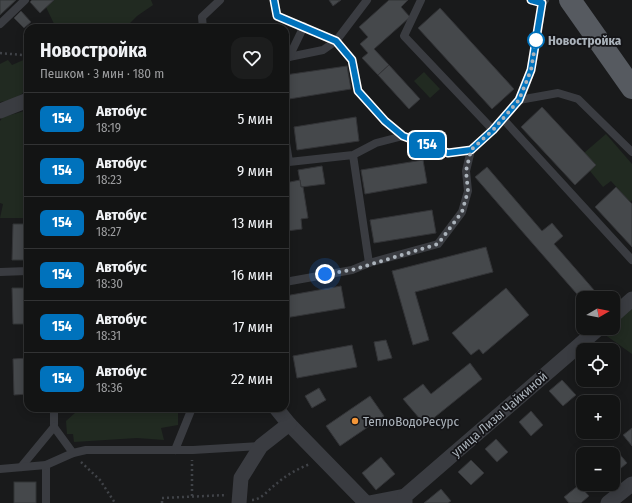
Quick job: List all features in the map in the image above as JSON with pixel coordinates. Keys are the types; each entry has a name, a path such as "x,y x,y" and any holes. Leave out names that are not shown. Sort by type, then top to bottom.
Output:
{"main road":[{"path":"576,3 632,88"}],"street":[{"path":"0,111 24,102"},
{"path":"620,310 632,299"},
{"name":"улица Лизы Чайкиной","path":"405,499 591,335"},
{"path":"279,412 288,424 325,463 366,503"},
{"path":"235,499 241,478 261,446 288,424"},
{"path":"608,503 632,484"},
{"path":"369,503 405,499"}],"lane":[{"path":"0,24 25,0"},
{"path":"203,24 202,17 220,0"},
{"path":"274,0 277,16 304,26 336,41 352,60 358,91 385,121 403,136 448,153 471,150"},
{"path":"289,58 323,50 336,41 367,0"},
{"path":"421,0 404,36 493,130"},
{"path":"289,281 352,270 369,263 438,244 462,212 468,191 466,171 471,150 493,130 519,100 531,70 544,1 531,0"},
{"path":"289,54 304,26"},
{"path":"519,100 558,93 578,99 632,152"},
{"path":"503,119 632,260"},
{"path":"289,163 353,156 376,143 403,136"},
{"path":"353,156 369,263"},
{"path":"0,272 24,271"},
{"path":"54,412 54,427 73,453"},
{"path":"175,450 190,412"},
{"path":"20,467 54,427"},
{"path":"0,469 46,464 73,453 86,450 175,450 261,446"},
{"path":"46,464 46,503"}],"path":[{"path":"0,53 24,54"},
{"path":"73,453 100,480 115,503"},
{"path":"246,503 257,500 275,484 299,469 311,463 325,463"},
{"path":"191,473 192,496"},
{"path":"162,503 162,498 192,496 235,499"}],"shaded area":[{"path":"54,0 151,0 153,5 137,16 129,24 54,24 46,7"},
{"path":"8,60 12,65 24,60 24,92 12,100 0,102 0,64"},
{"path":"424,72 440,89 430,98 414,81"},
{"path":"24,111 24,218 0,218 3,204 0,203 0,121 3,117"},
{"path":"606,134 632,164 632,200 630,202 611,181 603,187 590,171 584,153"},
{"path":"632,307 632,354 620,345 620,343 617,343 605,335 620,335 620,319"},
{"path":"178,412 178,425 161,428 164,440 137,438 74,442 73,434 67,434 66,421 75,413"}],"building":[{"path":"0,0 16,0 0,15"},
{"path":"32,0 54,0 40,13 30,2"},
{"path":"329,0 341,0 333,6"},
{"path":"389,0 408,0 401,7 410,17 374,49 389,65 378,75 362,58 368,53 360,44 368,37 359,27"},
{"path":"440,8 514,89 492,109 418,28"},
{"path":"21,11 31,22 29,24 24,24 24,28 14,18"},
{"path":"389,65 420,99 409,109 378,75"},
{"path":"347,66 351,89 289,99 289,74"},
{"path":"542,107 596,165 575,185 521,127"},
{"path":"356,117 359,141 297,150 294,127"},
{"path":"423,160 427,183 365,194 361,170"},
{"path":"322,166 325,184 301,187 298,170"},
{"path":"487,167 542,231 552,223 563,236 554,244 595,291 576,291 576,293 475,177"},
{"path":"300,180 301,187 303,187 308,218 301,219 302,229 289,231 289,182"},
{"path":"616,187 632,204 632,247 595,207"},
{"path":"432,210 436,233 374,243 370,220"},
{"path":"13,224 24,224 24,260 12,260"},
{"path":"486,247 493,272 415,292 429,340 413,345 392,271"},
{"path":"341,286 345,308 289,317 289,295"},
{"path":"12,288 24,288 24,324 13,324"},
{"path":"506,288 529,315 483,354 479,349 471,355 452,333"},
{"path":"386,340 392,358 378,361 374,342"},
{"path":"352,345 357,367 297,378 293,356"},
{"path":"24,358 24,394 14,395 13,359"},
{"path":"470,363 482,379 425,425 403,399 423,384 431,394"},
{"path":"562,380 576,395 563,406 549,391"},
{"path":"319,388 326,400 312,408 305,396"},
{"name":"ТеплоВодоРесурс","path":"370,396 384,416 340,446 326,426"},
{"path":"531,411 543,425 531,436 519,422"},
{"path":"632,428 632,446 623,435"},
{"path":"496,439 508,452 497,462 485,449"},
{"path":"620,454 627,463 620,469"},
{"path":"381,457 395,474 376,490 362,473"},
{"path":"471,460 484,473 471,485 458,472"},
{"path":"14,482 36,482 36,503 14,503"},
{"path":"576,487 576,491 584,491 589,496 581,503 569,503 564,497"},
{"path":"441,489 451,501 448,503 424,503"}],"bus line":[{"name":"154","path":"274,0 277,16 304,26 336,41 352,60 358,91 385,121 403,136 448,153 471,150 493,130 519,100 531,70 542,3 531,0"}],"place":[{"name":"Новостройка","path":"536,40"},
{"name":"ТеплоВодоРесурс","path":"355,421"}],"route":[{"path":"325,274 352,270 369,263 438,244 462,212 468,191 466,171 471,150 493,130 519,100 531,70 536,40"}]}
